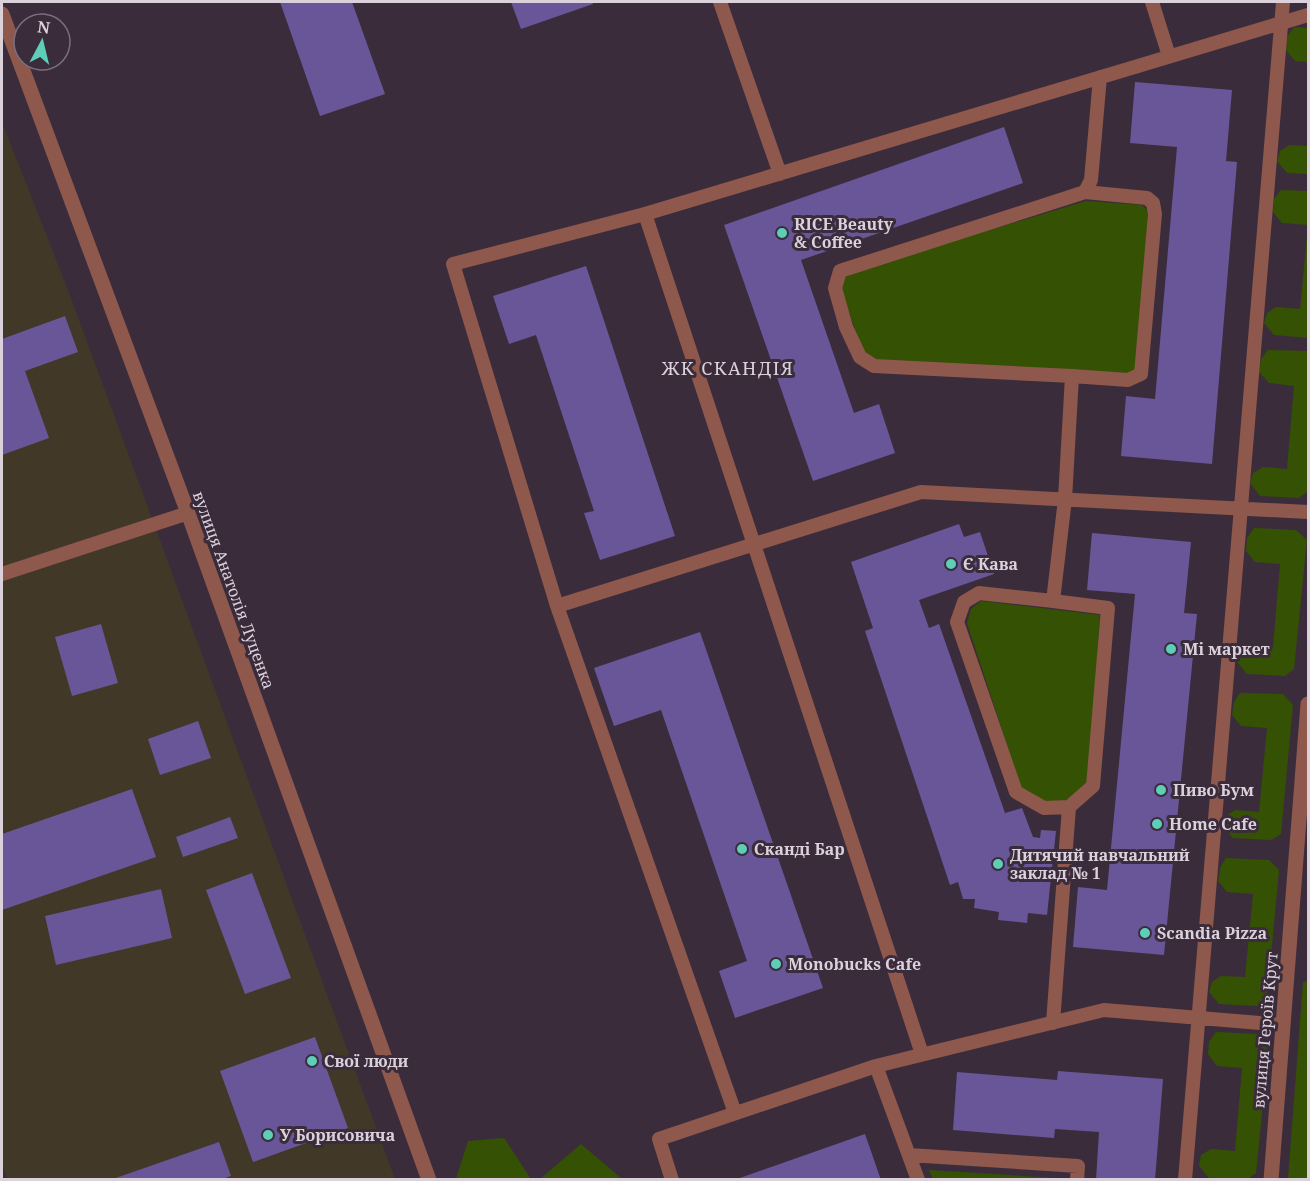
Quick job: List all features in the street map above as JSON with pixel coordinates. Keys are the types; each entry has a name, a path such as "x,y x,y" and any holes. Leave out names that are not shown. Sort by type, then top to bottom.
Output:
{"street":[{"name":"вулиця Анатолія Луценка","path":"2,14 188,513 429,1179"},
{"name":"вулиця Героїв Крут","path":"1271,1179 1308,704"}],"lane":[{"path":"720,2 780,174"},
{"path":"1152,2 1169,56"},
{"path":"1185,1179 1283,2"},
{"path":"735,1113 557,606 453,264 645,214 1308,15"},
{"path":"1085,192 1091,180 1100,77"},
{"path":"1085,192 1147,198 1153,203 1155,214 1141,374 1128,380 1072,376 874,366 860,357 846,327 835,288 840,271 1085,192"},
{"path":"645,214 922,1054"},
{"path":"1053,601 1065,499 1072,376"},
{"path":"557,606 921,492 1308,512"},
{"path":"2,574 188,513"},
{"path":"979,593 1108,608 1093,786 1069,807 1044,808 1016,792 957,622 964,602 979,593"},
{"path":"1053,1023 1069,807"},
{"path":"672,1179 659,1139 876,1065 1104,1010 1283,1026"},
{"path":"876,1065 918,1179"},
{"path":"909,1155 1078,1166 1077,1179"}],"shaded area":[{"path":"2,122 68,290 395,1179 7,1179 2,1163"}],"green space":[{"path":"1294,27 1308,28 1308,62 1295,61 1286,50 1287,37"},
{"path":"1289,145 1308,146 1308,174 1287,173 1277,161 1280,151"},
{"path":"1281,190 1308,191 1308,225 1282,223 1273,212 1274,199"},
{"path":"1086,201 1142,205 1148,211 1138,372 1133,375 889,362 876,359 863,351 840,288 845,274"},
{"path":"1308,225 1308,338 1274,335 1264,323 1267,313 1276,307 1300,309"},
{"path":"1268,350 1308,351 1308,491 1299,498 1260,496 1250,483 1253,473 1263,467 1287,469 1294,386 1269,383 1259,372 1261,359"},
{"path":"1254,528 1296,530 1307,540 1294,669 1285,676 1247,674 1237,662 1239,652 1249,645 1273,647 1280,564 1255,562 1246,551 1247,538"},
{"path":"981,601 1100,615 1088,784 1063,801 1049,803 1022,791 967,623 971,609"},
{"path":"1240,693 1283,694 1293,705 1281,834 1271,840 1233,838 1223,826 1226,816 1235,810 1259,812 1267,728 1241,726 1232,715 1234,702"},
{"path":"1226,858 1269,860 1279,870 1267,999 1257,1006 1219,1004 1209,992 1212,982 1221,976 1245,977 1253,894 1227,892 1218,881 1220,868"},
{"path":"1308,981 1308,1179 1288,1179 1303,982"},
{"path":"1216,1032 1258,1034 1269,1044 1256,1173 1248,1179 1209,1178 1199,1166 1201,1155 1211,1149 1235,1151 1242,1068 1217,1066 1208,1054 1209,1042"},
{"path":"504,1138 531,1179 456,1179 468,1141"},
{"path":"581,1144 622,1179 540,1179"},
{"path":"929,1170 1072,1179 933,1179"}],"building":[{"path":"280,2 352,2 385,94 320,116"},
{"path":"511,2 592,2 593,4 521,29"},
{"path":"1135,82 1232,90 1226,161 1237,162 1212,464 1121,456 1126,396 1155,399 1177,147 1130,143"},
{"path":"1004,127 1023,183 801,260 854,413 879,404 895,453 813,481 724,225"},
{"path":"586,266 675,536 600,560 584,513 594,511 536,335 509,344 493,296"},
{"path":"65,316 78,352 25,371 49,438 2,455 2,339"},
{"path":"959,524 964,537 980,532 994,574 919,600 929,628 939,624 1005,813 1022,808 1033,837 1040,838 1041,830 1056,831 1047,915 1028,913 1027,923 998,920 999,912 974,908 975,899 963,899 958,882 950,885 865,631 873,628 851,562"},
{"path":"1092,533 1191,542 1184,613 1197,614 1164,955 1073,947 1078,887 1107,890 1135,594 1087,590"},
{"path":"101,624 118,683 72,696 55,637"},
{"path":"700,632 823,988 735,1018 719,971 747,961 661,710 614,726 594,668"},
{"path":"198,721 211,758 160,775 148,739"},
{"path":"132,789 156,857 2,910 2,834"},
{"path":"230,817 238,838 183,857 176,837"},
{"path":"252,873 291,978 245,994 206,890"},
{"path":"161,889 172,938 56,965 45,916"},
{"path":"315,1037 348,1128 253,1162 220,1071"},
{"path":"1058,1071 1163,1079 1155,1180 1096,1180 1099,1132 1055,1129 1054,1138 953,1130 957,1072 1057,1080"},
{"path":"865,1134 881,1180 737,1180 737,1179"},
{"path":"219,1142 231,1176 219,1180 110,1180"}],"place":[{"name":"RICE Beauty & Coffee","path":"782,233"},
{"name":"Є Кава","path":"951,564"},
{"name":"Мі маркет","path":"1171,649"},
{"name":"Пиво Бум","path":"1161,790"},
{"name":"Home Cafe","path":"1157,824"},
{"name":"Сканді Бар","path":"742,849"},
{"name":"Дитячий навчальний заклад № 1","path":"998,864"},
{"name":"Scandia Pizza","path":"1145,933"},
{"name":"Monobucks Cafe","path":"776,964"},
{"name":"Свої люди","path":"312,1061"},
{"name":"У Борисовича","path":"268,1135"}],"district":[{"name":"ЖК СКАНДІЯ","path":"728,369"}]}
